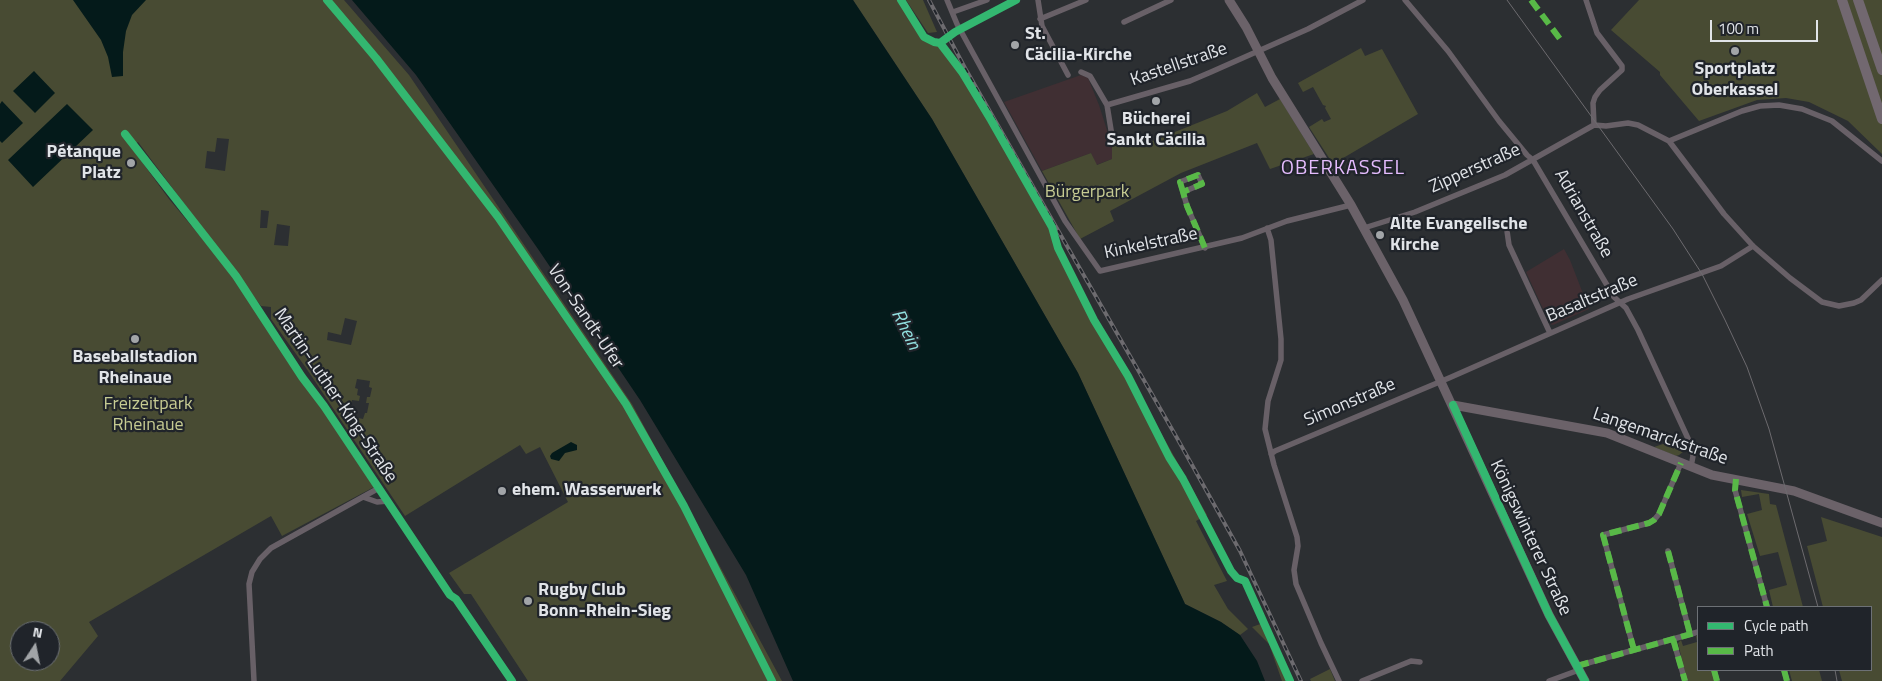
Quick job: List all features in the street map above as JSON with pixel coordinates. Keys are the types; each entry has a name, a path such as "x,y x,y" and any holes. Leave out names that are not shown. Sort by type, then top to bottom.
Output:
{"highway":[{"path":"1842,0 1882,118"},
{"path":"1858,0 1882,70"}],"main road":[{"name":"Königswinterer Straße","path":"1230,0 1292,111 1351,205 1406,305 1549,615 1585,681"},
{"name":"Langemarckstraße","path":"1453,405 1607,434 1712,475 1794,491 1882,524"}],"street":[{"name":"Kinkelstraße","path":"947,0 957,24 1065,221 1100,271 1205,248 1242,238 1267,228 1351,205"},
{"path":"953,12 986,0"},
{"path":"1038,0 1042,26 1068,75"},
{"path":"1040,19 1086,0"},
{"path":"1124,22 1171,0"},
{"name":"Kastellstraße","path":"1107,105 1190,80 1259,52 1363,0"},
{"name":"Adrianstraße","path":"1405,0 1448,52 1505,128 1533,160 1614,297 1626,308 1682,426 1693,456 1691,467"},
{"path":"1586,0 1597,33 1622,66 1622,70 1595,97 1593,103 1594,125 1606,126 1628,123 1638,125 1669,141 1724,214 1753,246 1822,302 1844,305 1861,300 1882,280"},
{"path":"1081,72 1090,76 1107,105 1112,136"},
{"path":"1669,141 1742,111 1760,106 1779,106 1802,109 1832,121 1882,161"},
{"name":"Zipperstraße","path":"1364,228 1415,212 1505,175 1594,125"},
{"name":"Martin-Luther-King-Straße","path":"125,134 236,276 450,595 456,599 512,681"},
{"path":"1183,192 1205,248"},
{"path":"1267,228 1271,240 1281,360 1268,401 1265,429 1297,537 1298,546 1294,570 1296,584 1339,681"},
{"path":"1507,231 1509,245 1550,332"},
{"name":"Basaltstraße","path":"1442,381 1550,332 1620,303 1721,266 1753,246"},
{"name":"Simonstraße","path":"1271,454 1442,381"},
{"path":"1634,650 1603,535 1654,520 1659,514 1681,463"},
{"path":"1736,479 1735,490 1767,606"},
{"path":"254,681 249,590 252,572 264,554 272,548 379,488"},
{"path":"363,497 377,502 388,501"},
{"path":"1668,551 1690,634"},
{"path":"1549,681 1578,668 1697,632"},
{"path":"1673,639 1685,681"},
{"path":"1362,681 1411,661 1420,662"}],"shaded area":[{"path":"1081,75 1088,78 1099,105 1112,146 1112,159 1096,165 1091,153 1042,171 1004,102"},
{"path":"1564,249 1589,309 1553,325 1550,324 1526,272"}],"green space":[{"name":"Freizeitpark Rheinaue","path":"0,0 344,0 409,75 632,404 782,681 528,681 471,594 464,594 449,573 568,502 540,447 526,454 520,445 405,516 271,319 271,307 261,306 138,142 131,147 169,199 235,278 374,487 282,536 271,516 89,622 98,636 60,681 0,681","holes":["217,138 229,139 225,171 205,168 207,151 215,152","261,210 269,211 267,228 260,228","277,224 290,226 288,246 274,245","345,318 357,321 351,345 327,340 328,332 341,335","357,379 370,381 369,387 372,388 370,397 367,397 366,403 369,403 367,413 365,413 363,419 354,417 355,408 350,407 352,400 359,401 358,389 355,388"]},
{"path":"853,0 900,0 923,39 938,45 961,73 988,116 1088,303 1207,515 1196,521 1227,581 1214,585 1228,609 1248,629 1240,635 1221,622 1185,604 1078,373 932,119"},
{"path":"906,0 923,0 937,32 928,33"},
{"name":"Sportplatz Oberkassel","path":"1639,0 1882,0 1882,154 1848,121 1809,102 1786,98 1757,100 1699,121 1660,75 1660,72 1611,30"},
{"path":"1361,48 1365,56 1382,49 1418,114 1333,164 1309,127 1322,119 1324,122 1331,119 1325,108 1326,106 1323,105 1313,87 1303,92 1298,83"},
{"name":"Bürgerpark","path":"1257,93 1265,107 1280,99 1314,154 1270,169 1257,143 1181,173 1110,211 1114,221 1080,239 1042,171 1091,153 1097,165 1112,159 1112,146 1150,142 1227,111"},
{"path":"1681,438 1684,447 1683,452 1676,456 1654,447"},
{"path":"1741,490 1769,494 1770,504 1776,505 1803,606 1773,606 1769,590 1787,585 1778,552 1760,556 1747,514 1762,510 1759,494 1742,497"},
{"path":"1821,517 1882,537 1882,681 1842,681 1839,671 1872,671 1872,606 1823,606 1807,546 1827,541"},
{"path":"1263,623 1289,681 1282,681 1269,644 1252,627"},
{"path":"1681,640 1683,646 1697,642 1697,671 1712,671 1715,681 1687,681 1678,643"},
{"path":"1330,669 1335,681 1311,681 1310,679"},
{"path":"1789,671 1819,671 1822,681 1792,681"}],"water":[{"path":"73,0 146,0 132,15 126,31 123,52 123,76 112,77 108,57 101,40"},
{"name":"Rhein","path":"352,0 853,0 932,119 1078,373 1185,604 1221,622 1240,635 1257,661 1265,681 793,681 746,575 640,400 538,249 416,75"},
{"path":"34,71 55,93 35,113 13,91"},
{"path":"2,101 23,123 2,143 0,141 0,104"},
{"path":"67,104 93,130 33,187 8,160"},
{"path":"571,442 577,445 577,450 565,453 559,461 551,459 552,453"}],"tram line":[{"path":"1507,0 1673,229 1702,274 1747,367 1769,429 1818,606"},
{"path":"1835,671 1837,681"}],"railway":[{"path":"929,0 965,68 1240,551 1301,681"}],"marked path":[{"path":"1531,0 1560,39"},
{"path":"1183,192 1180,182 1198,175 1202,184 1183,192 1205,248"},
{"path":"1634,650 1603,535 1654,520 1659,514 1681,463"},
{"path":"1736,479 1735,490 1767,606"},
{"path":"1668,551 1690,634"},
{"path":"1577,666 1697,632"},
{"path":"1673,639 1685,681"},
{"path":"1714,671 1717,681"},
{"path":"1784,671 1787,681"}],"cycle path":[{"name":"Von-Sandt-Ufer","path":"327,0 376,58 498,217 626,404 684,506 772,681"},
{"path":"901,0 924,37 940,43 962,72 991,120 1052,227 1058,248 1094,320 1128,376 1169,457 1183,479 1231,571 1237,578 1245,581 1290,681"},
{"path":"940,43 955,32 1016,0"},
{"path":"125,134 236,276 450,595 456,599 512,681"},
{"path":"1453,405 1549,615 1585,681"}],"place":[{"name":"St. Cäcilia-Kirche","path":"1015,45"},
{"name":"Sportplatz Oberkassel","path":"1735,51"},
{"name":"Bücherei Sankt Cäcilia","path":"1156,101"},
{"name":"Pétanque Platz","path":"131,163"},
{"name":"Alte Evangelische Kirche","path":"1380,235"},
{"name":"Baseballstadion Rheinaue","path":"135,339"},
{"name":"ehem. Wasserwerk","path":"502,491"},
{"name":"Rugby Club Bonn-Rhein-Sieg","path":"528,601"}],"district":[{"name":"OBERKASSEL","path":"1343,169"}]}
